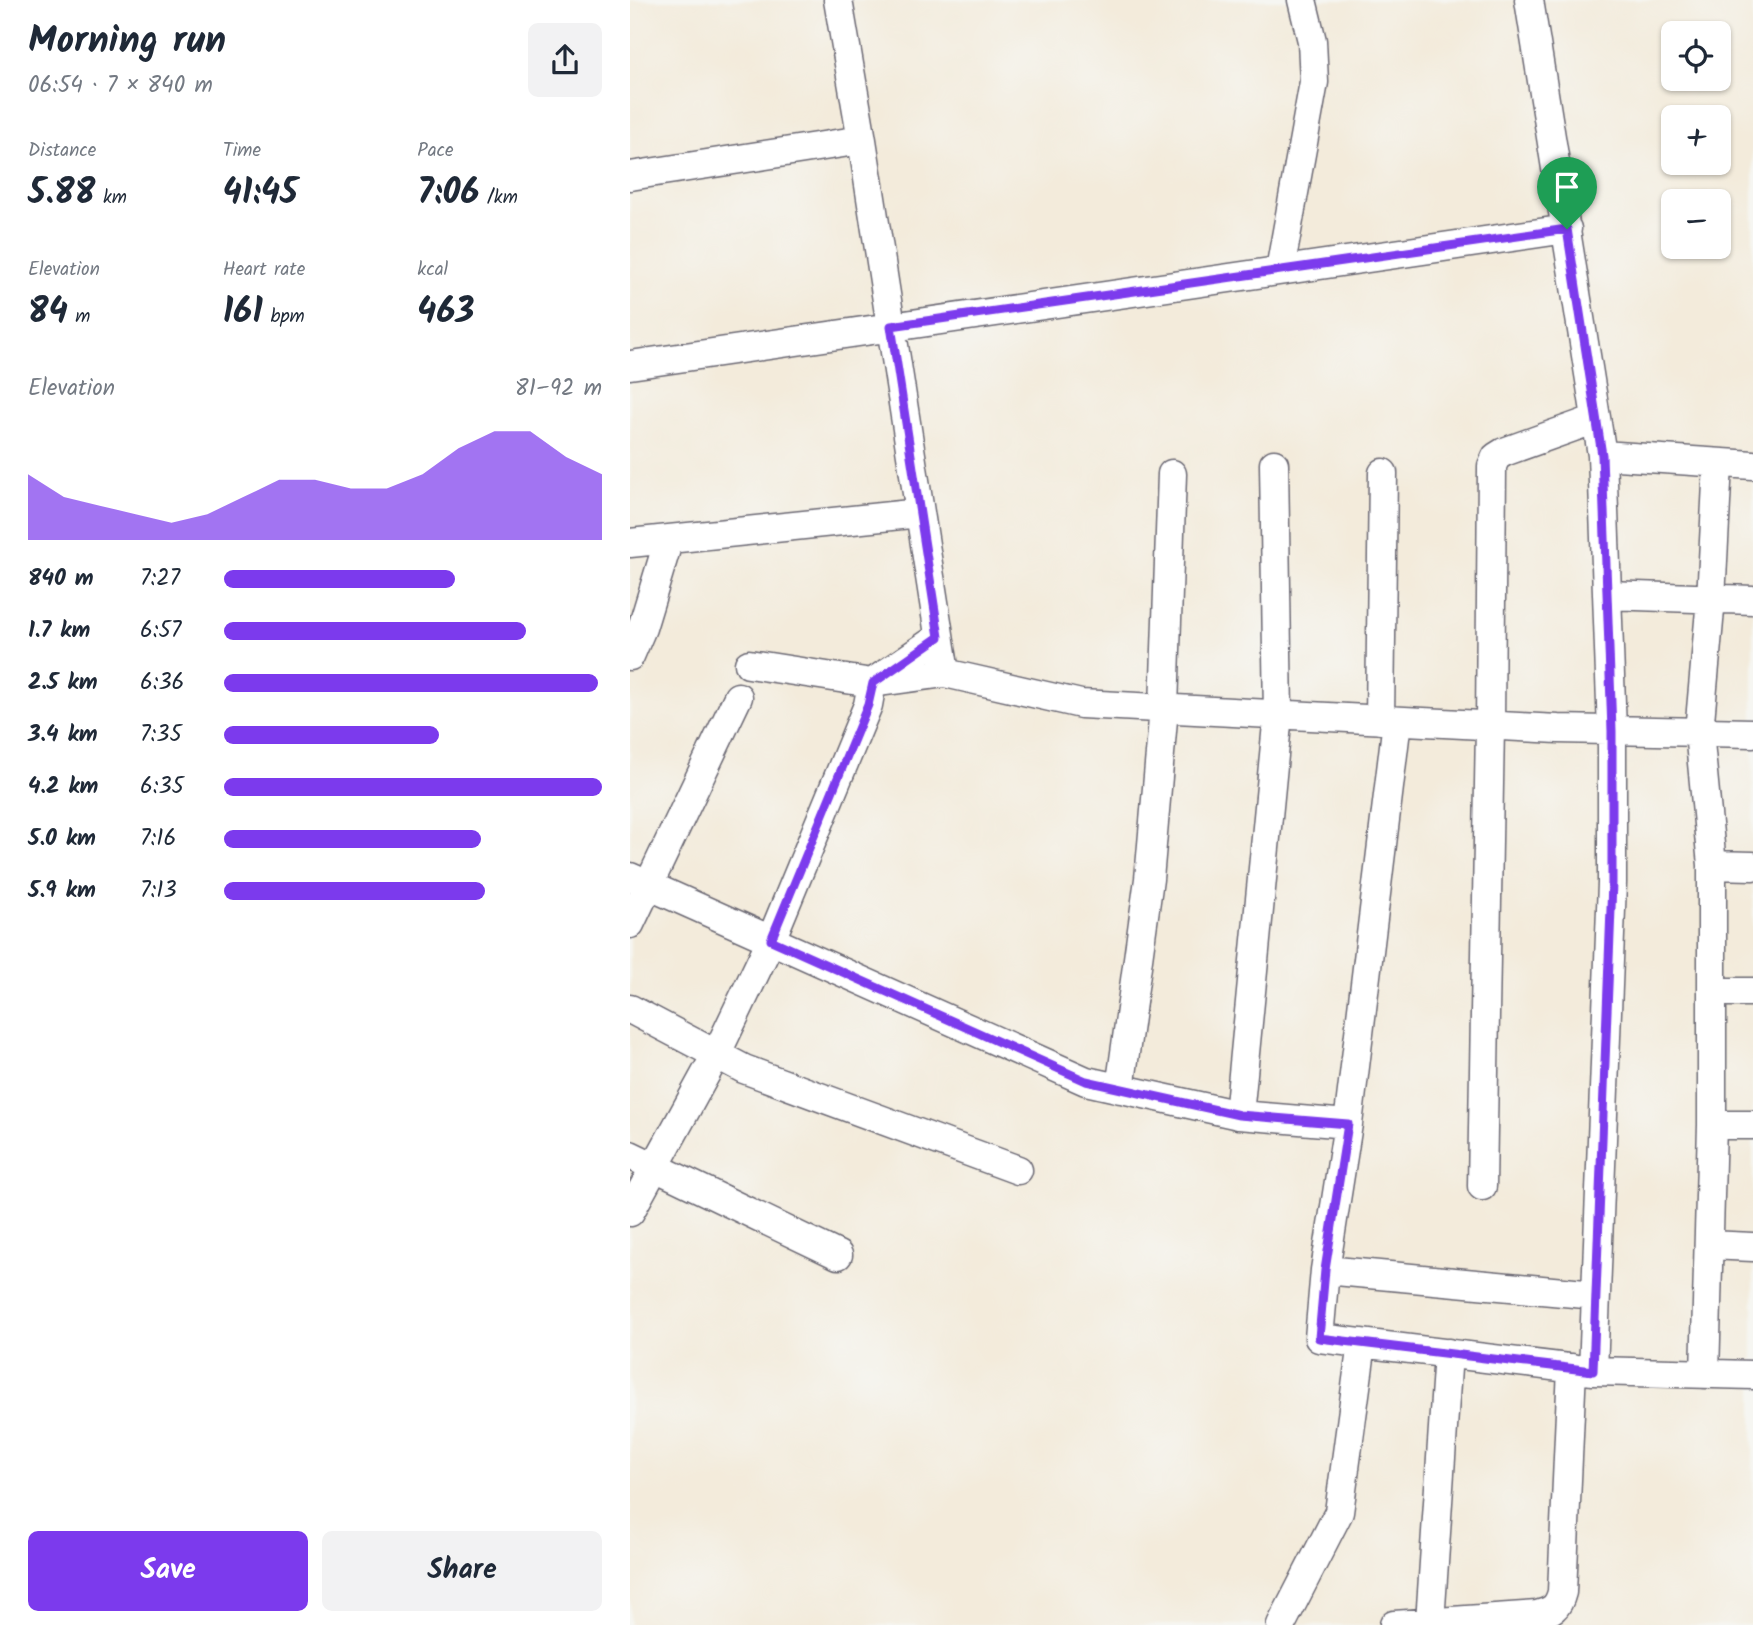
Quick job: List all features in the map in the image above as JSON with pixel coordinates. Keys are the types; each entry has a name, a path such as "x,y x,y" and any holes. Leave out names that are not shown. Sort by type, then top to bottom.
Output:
{"street":[{"path":"838,0 945,673"},
{"path":"1280,271 1314,82 1313,51 1302,0"},
{"path":"1394,1625 1537,1615 1552,1611 1559,1604 1583,1369 1596,1295 1612,883 1612,731 1602,455 1529,0"},
{"path":"630,176 862,140"},
{"path":"630,365 1567,229"},
{"path":"1482,1186 1492,466 1496,457 1504,452 1596,419"},
{"path":"1602,455 1753,465"},
{"path":"1239,1115 1278,714 1274,464"},
{"path":"1705,1374 1712,1125 1712,865 1699,732 1711,599 1718,464"},
{"path":"1383,473 1388,720 1348,1124 1325,1270 1319,1338 1583,1369 1753,1375"},
{"path":"1120,1088 1149,879 1164,708 1172,474"},
{"path":"630,543 920,513"},
{"path":"630,656 642,628 669,539"},
{"path":"1607,595 1753,600"},
{"path":"630,1212 716,1055 771,940 868,705 873,683 939,637"},
{"path":"748,664 873,683 945,673 1081,704 1490,726 1753,733"},
{"path":"630,925 639,881 738,697"},
{"path":"1712,865 1753,866"},
{"path":"639,881 1086,1081 1239,1115 1348,1124"},
{"path":"1712,992 1753,992"},
{"path":"630,1009 744,1069 1018,1170"},
{"path":"1712,1125 1753,1125"},
{"path":"630,1155 838,1255"},
{"path":"1709,1245 1753,1247"},
{"path":"1325,1270 1596,1295"},
{"path":"1281,1625 1339,1512 1362,1343"},
{"path":"1430,1622 1448,1353"}],"route":[{"path":"1567,229 1602,455 1612,731 1612,883 1593,1371 1319,1338 1325,1270 1348,1124 1239,1115 1086,1081 771,940 868,705 873,683 939,637 891,326 1567,229"}]}
